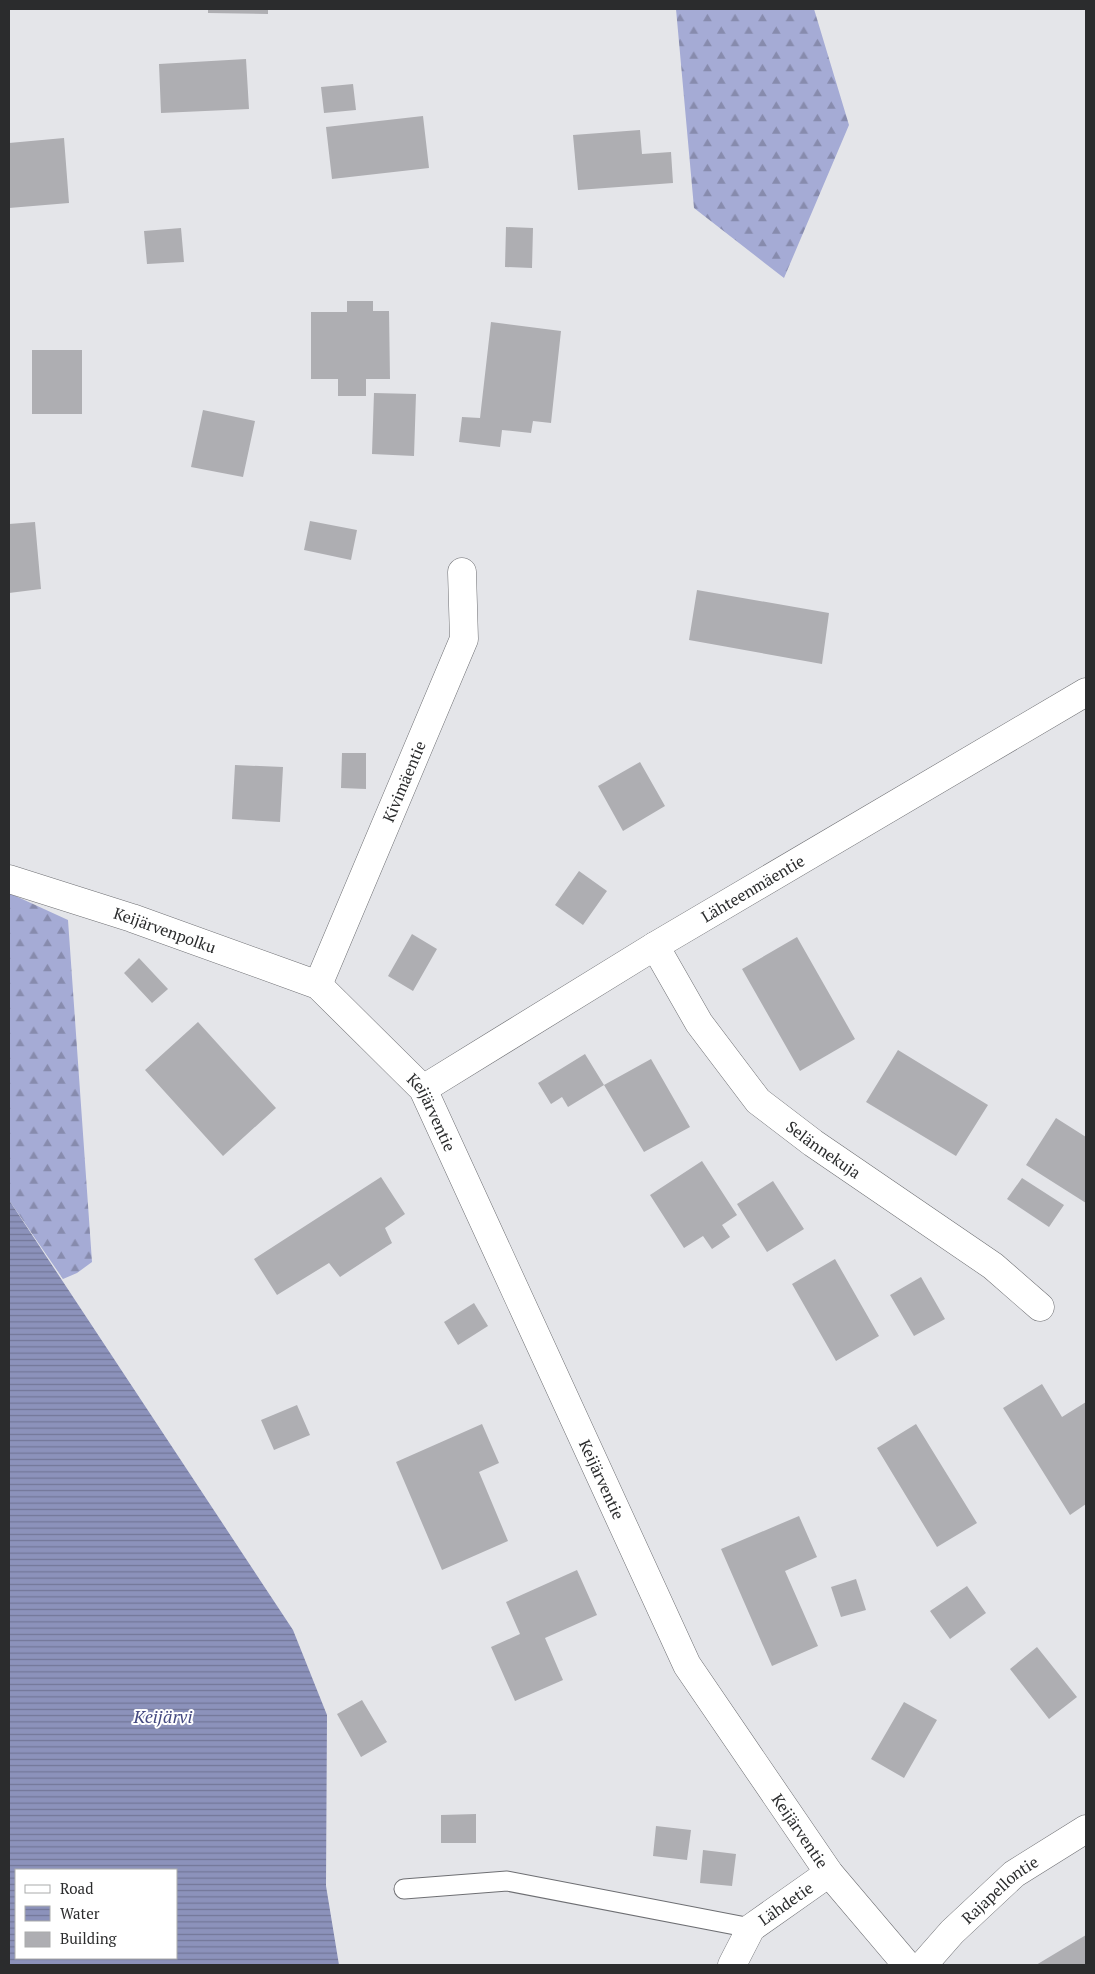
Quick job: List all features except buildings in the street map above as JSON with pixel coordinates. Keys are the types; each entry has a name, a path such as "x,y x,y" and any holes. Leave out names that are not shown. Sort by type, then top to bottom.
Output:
{"street":[{"name":"Kivimäentie","path":"318,985 464,639 462,572"},
{"name":"Lähteenmäentie","path":"423,1089 656,946 1086,692"},
{"name":"Keijärvenpolku","path":"9,879 132,918 318,985"},
{"name":"Selännekuja","path":"656,946 699,1023 758,1101 813,1143 994,1266 1040,1307"},
{"name":"Keijärventie","path":"318,985 423,1089 687,1665 829,1873 907,1965"},
{"name":"Rajapellontie","path":"923,1965 952,1932 1014,1874 1086,1829"},
{"name":"Lähdetie","path":"732,1965 751,1928 829,1873"}],"lane":[{"path":"404,1889 507,1882 751,1928"}],"green space":[{"path":"676,9 814,9 849,125 784,278 694,208"},
{"path":"9,893 68,920 92,1262 77,1273 63,1279 9,1200"}],"water":[{"name":"Keijärvi","path":"9,1200 293,1630 327,1715 326,1886 339,1965 9,1965"}]}
